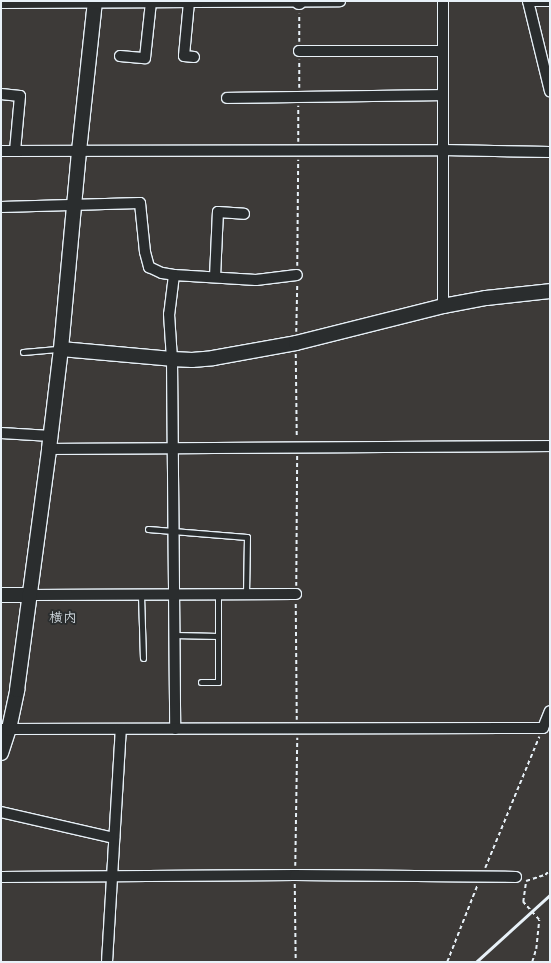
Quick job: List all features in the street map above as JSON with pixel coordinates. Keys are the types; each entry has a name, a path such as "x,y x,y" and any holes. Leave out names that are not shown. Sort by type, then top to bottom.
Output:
{"street":[{"path":"7,2 340,1"},
{"path":"443,1 443,306"},
{"path":"524,1 550,1"},
{"path":"528,1 550,91"},
{"path":"1,753 5,729 17,690 50,442 61,349 78,151 94,2"},
{"path":"120,56 145,58 157,2"},
{"path":"189,2 184,56 194,57"},
{"path":"299,51 443,52"},
{"path":"1,94 20,96 14,151"},
{"path":"227,98 443,95"},
{"path":"1,151 443,150 550,152"},
{"path":"1,207 140,203 145,252 149,267 162,273 256,280 297,275"},
{"path":"215,277 218,212 244,214"},
{"path":"174,275 169,314 172,359 175,729"},
{"path":"61,349 172,359 192,360 213,358 296,343 443,306 486,298 550,291"},
{"path":"1,433 50,442 173,448 550,446"},
{"path":"1,595 296,594"},
{"path":"5,729 297,727 543,728 550,711"},
{"path":"107,962 120,729"},
{"path":"1,812 114,838"},
{"path":"1,877 295,875 516,877"}],"lane":[{"path":"22,352 61,349"},
{"path":"148,529 247,537 246,593"},
{"path":"201,682 218,682 218,594"},
{"path":"141,595 143,658"},
{"path":"174,635 218,636"}],"path":[{"path":"296,962 296,343 299,1"},
{"path":"447,962 543,728"},
{"path":"532,962 536,949 539,920 523,902 526,882 545,875 550,870"}],"railway":[{"path":"476,962 550,895"}],"district":[{"name":"横内","path":"63,620"}]}
